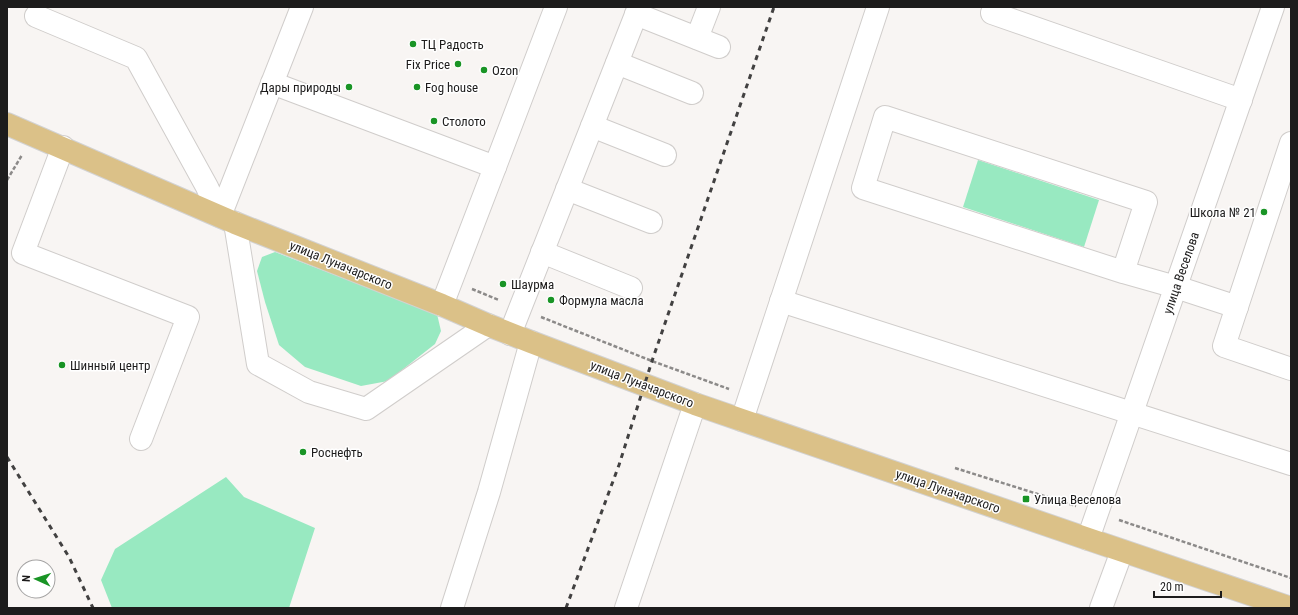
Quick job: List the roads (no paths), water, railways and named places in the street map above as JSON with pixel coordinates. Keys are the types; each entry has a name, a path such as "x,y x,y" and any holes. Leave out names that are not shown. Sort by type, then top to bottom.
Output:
{"main road":[{"name":"улица Луначарского","path":"7,124 227,220 442,305 510,334 695,404 1088,540 1291,608"}],"street":[{"path":"227,220 272,83 302,7"},
{"path":"442,305 556,7"},
{"path":"697,38 709,7"},
{"path":"742,420 878,7"},
{"name":"улица Веселова","path":"1088,540 1273,7"},
{"path":"510,334 638,10 719,47"},
{"path":"992,13 1241,100"},
{"path":"36,16 136,58 207,187 227,220 258,364 309,392 366,409 488,325"},
{"path":"617,63 692,92"},
{"path":"272,83 495,167"},
{"path":"1123,272 1146,202 885,118 863,188 1123,272 1176,287 1236,307"},
{"path":"592,126 665,155"},
{"path":"1291,143 1224,346 1291,369"},
{"path":"63,148 23,254 188,317 141,439"},
{"path":"567,189 651,222"},
{"path":"542,252 631,288"},
{"path":"782,301 1291,464"},
{"path":"452,608 489,492 531,342"},
{"path":"626,608 695,404"},
{"path":"1101,608 1122,551"}],"railway":[{"path":"566,608 619,465 652,361 774,7"},
{"path":"7,457 69,557 93,608"}],"place":[{"name":"ТЦ Радость","path":"413,44"},
{"name":"Fix Price","path":"458,64"},
{"name":"Ozon","path":"484,70"},
{"name":"Дары природы","path":"349,87"},
{"name":"Fog house","path":"417,87"},
{"name":"Столото","path":"434,121"},
{"name":"Школа № 21","path":"1264,212"},
{"name":"Шаурма","path":"503,284"},
{"name":"Формула масла","path":"551,300"},
{"name":"Шинный центр","path":"62,365"},
{"name":"Роснефть","path":"303,452"},
{"name":"Улица Веселова","path":"1026,499"}]}
